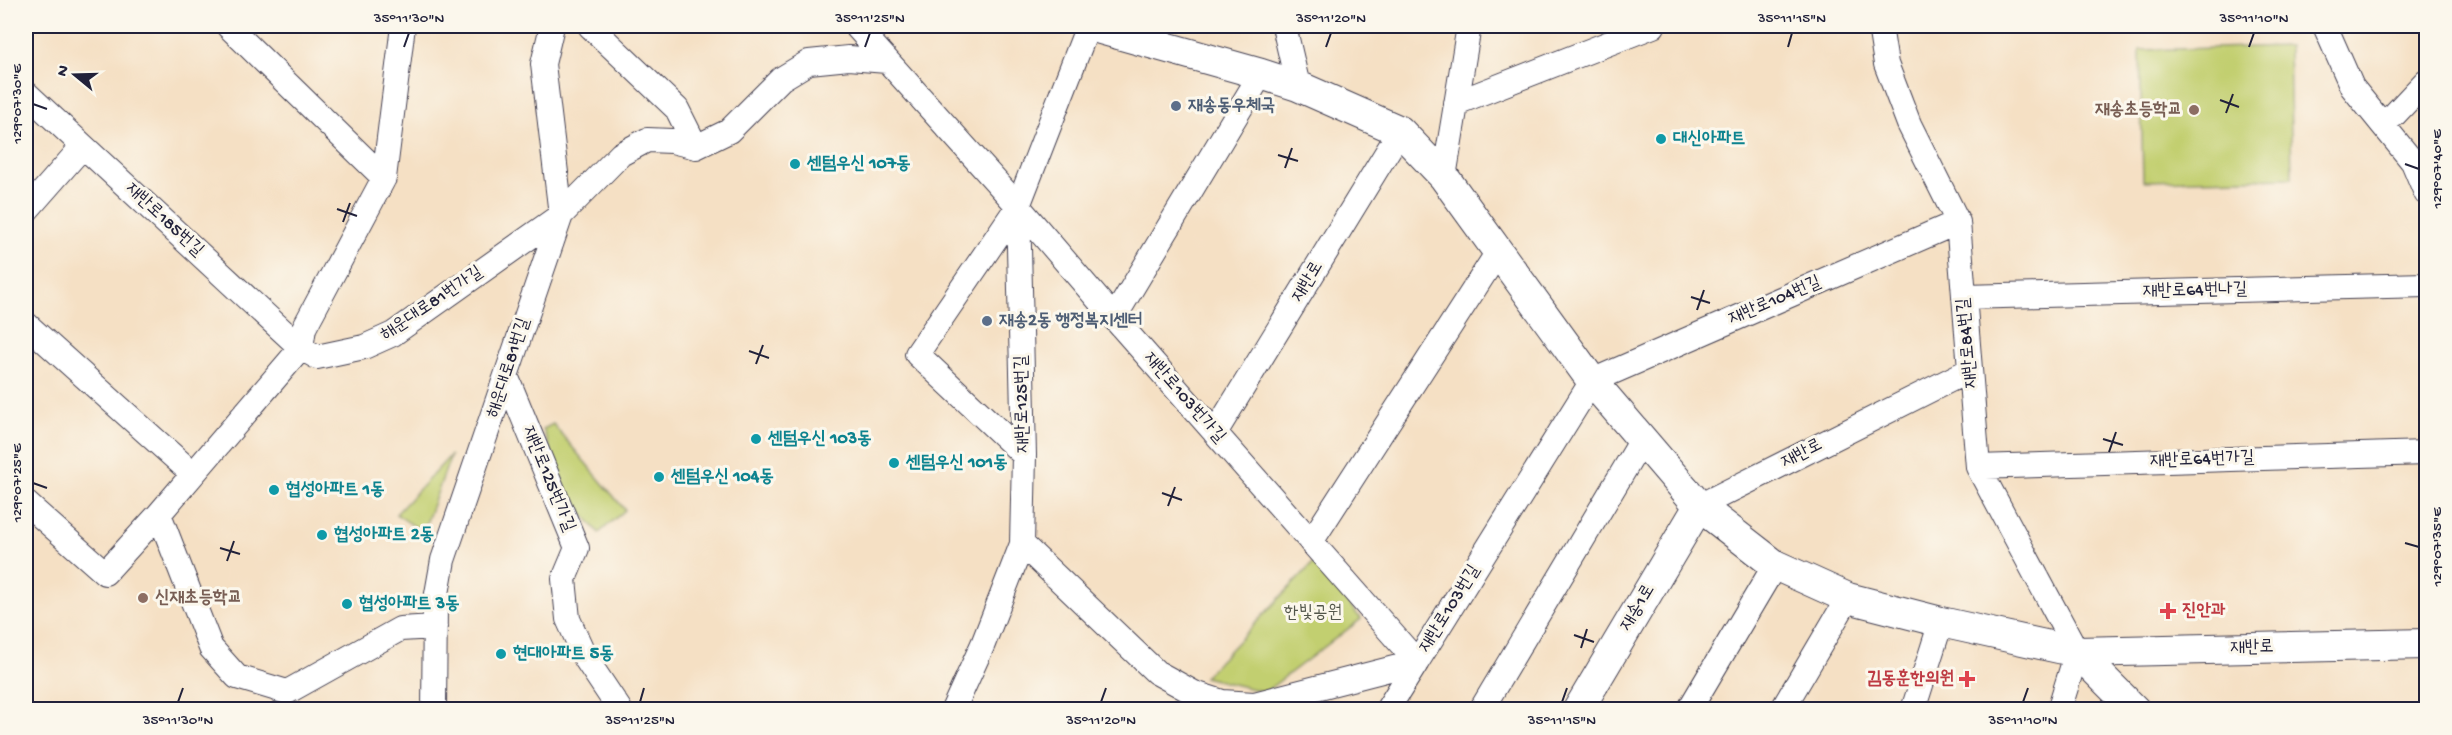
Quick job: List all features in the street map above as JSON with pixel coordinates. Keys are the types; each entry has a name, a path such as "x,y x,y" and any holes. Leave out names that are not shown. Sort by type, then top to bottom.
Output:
{"main road":[{"name":"재반로","path":"1089,26 1298,86 1400,131 1444,177 1592,381 1642,440 1699,506 1774,565 1848,598 1941,622 2077,652 2427,644"},
{"name":"재송1로","path":"1578,710 1699,506"},
{"path":"2077,652 2135,710"}],"street":[{"path":"228,26 384,178"},
{"path":"26,503 105,573 159,514 301,348 304,327 384,178 402,26"},
{"name":"해운대로81번길","path":"434,710 435,605 443,561 561,215 543,64 552,26"},
{"path":"590,26 677,109 696,147 729,131 781,79 809,62 849,58 887,61"},
{"name":"재반로103번가길","path":"856,26 1018,206 1417,662"},
{"name":"재반로125번길","path":"953,710 983,644 1022,544 1024,454 1018,206 1089,26"},
{"path":"1284,26 1298,86"},
{"path":"1444,177 1469,26"},
{"path":"1456,104 1653,26"},
{"name":"재반로84번길","path":"1880,26 1886,64 1909,124 1958,222 1978,466 2077,652"},
{"path":"2325,26 2352,87 2413,162 2427,193"},
{"path":"1114,318 1261,74"},
{"path":"2382,123 2394,115 2427,81"},
{"name":"재반로185번길","path":"29,104 83,146 301,348"},
{"name":"재반로","path":"1215,433 1400,131"},
{"name":"해운대로81번가길","path":"301,348 317,357 364,347 393,334 561,215 621,154 646,140 672,141 696,147"},
{"path":"26,212 83,146"},
{"path":"1018,206 917,354 1024,454"},
{"name":"재반로104번길","path":"1592,381 1958,222"},
{"path":"1311,542 1498,252"},
{"name":"재반로64번나길","path":"1964,297 2427,285"},
{"path":"26,324 193,474"},
{"name":"재반로","path":"1699,506 1970,370"},
{"name":"재반로125번가길","path":"507,378 577,548 564,579 568,619 586,659 620,710"},
{"name":"재반로103번길","path":"1022,544 1156,672 1194,693 1222,702 1254,704 1417,662 1592,381"},
{"path":"1481,710 1642,440"},
{"name":"재반로64번가길","path":"1978,466 2427,453"},
{"path":"159,514 211,648 237,677 287,692 400,630 435,627"},
{"path":"1689,710 1774,565"},
{"path":"1782,710 1848,598"},
{"path":"1913,710 1941,622"},
{"path":"2058,710 2077,652"},
{"path":"1387,710 1417,662"}],"green space":[{"path":"2289,46 2292,178 2143,181 2140,50"},
{"path":"553,424 625,510 599,533 566,494 543,429"},
{"path":"451,455 423,532 396,514"},
{"name":"한빛공원","path":"1315,561 1361,619 1265,692 1204,677"}],"place":[{"name":"재송동우체국","path":"1176,106"},
{"name":"재송초등학교","path":"2194,110"},
{"name":"대신아파트","path":"1661,139"},
{"name":"센텀우신 107동","path":"795,164"},
{"name":"재송2동 행정복지센터","path":"987,321"},
{"name":"센텀우신 103동","path":"756,439"},
{"name":"센텀우신 101동","path":"894,463"},
{"name":"센텀우신 104동","path":"659,477"},
{"name":"협성아파트 1동","path":"274,490"},
{"name":"협성아파트 2동","path":"322,535"},
{"name":"신재초등학교","path":"143,598"},
{"name":"협성아파트 3동","path":"347,604"},
{"name":"진안과","path":"2168,611"},
{"name":"현대아파트 5동","path":"501,654"},
{"name":"김동훈한의원","path":"1967,679"}]}
